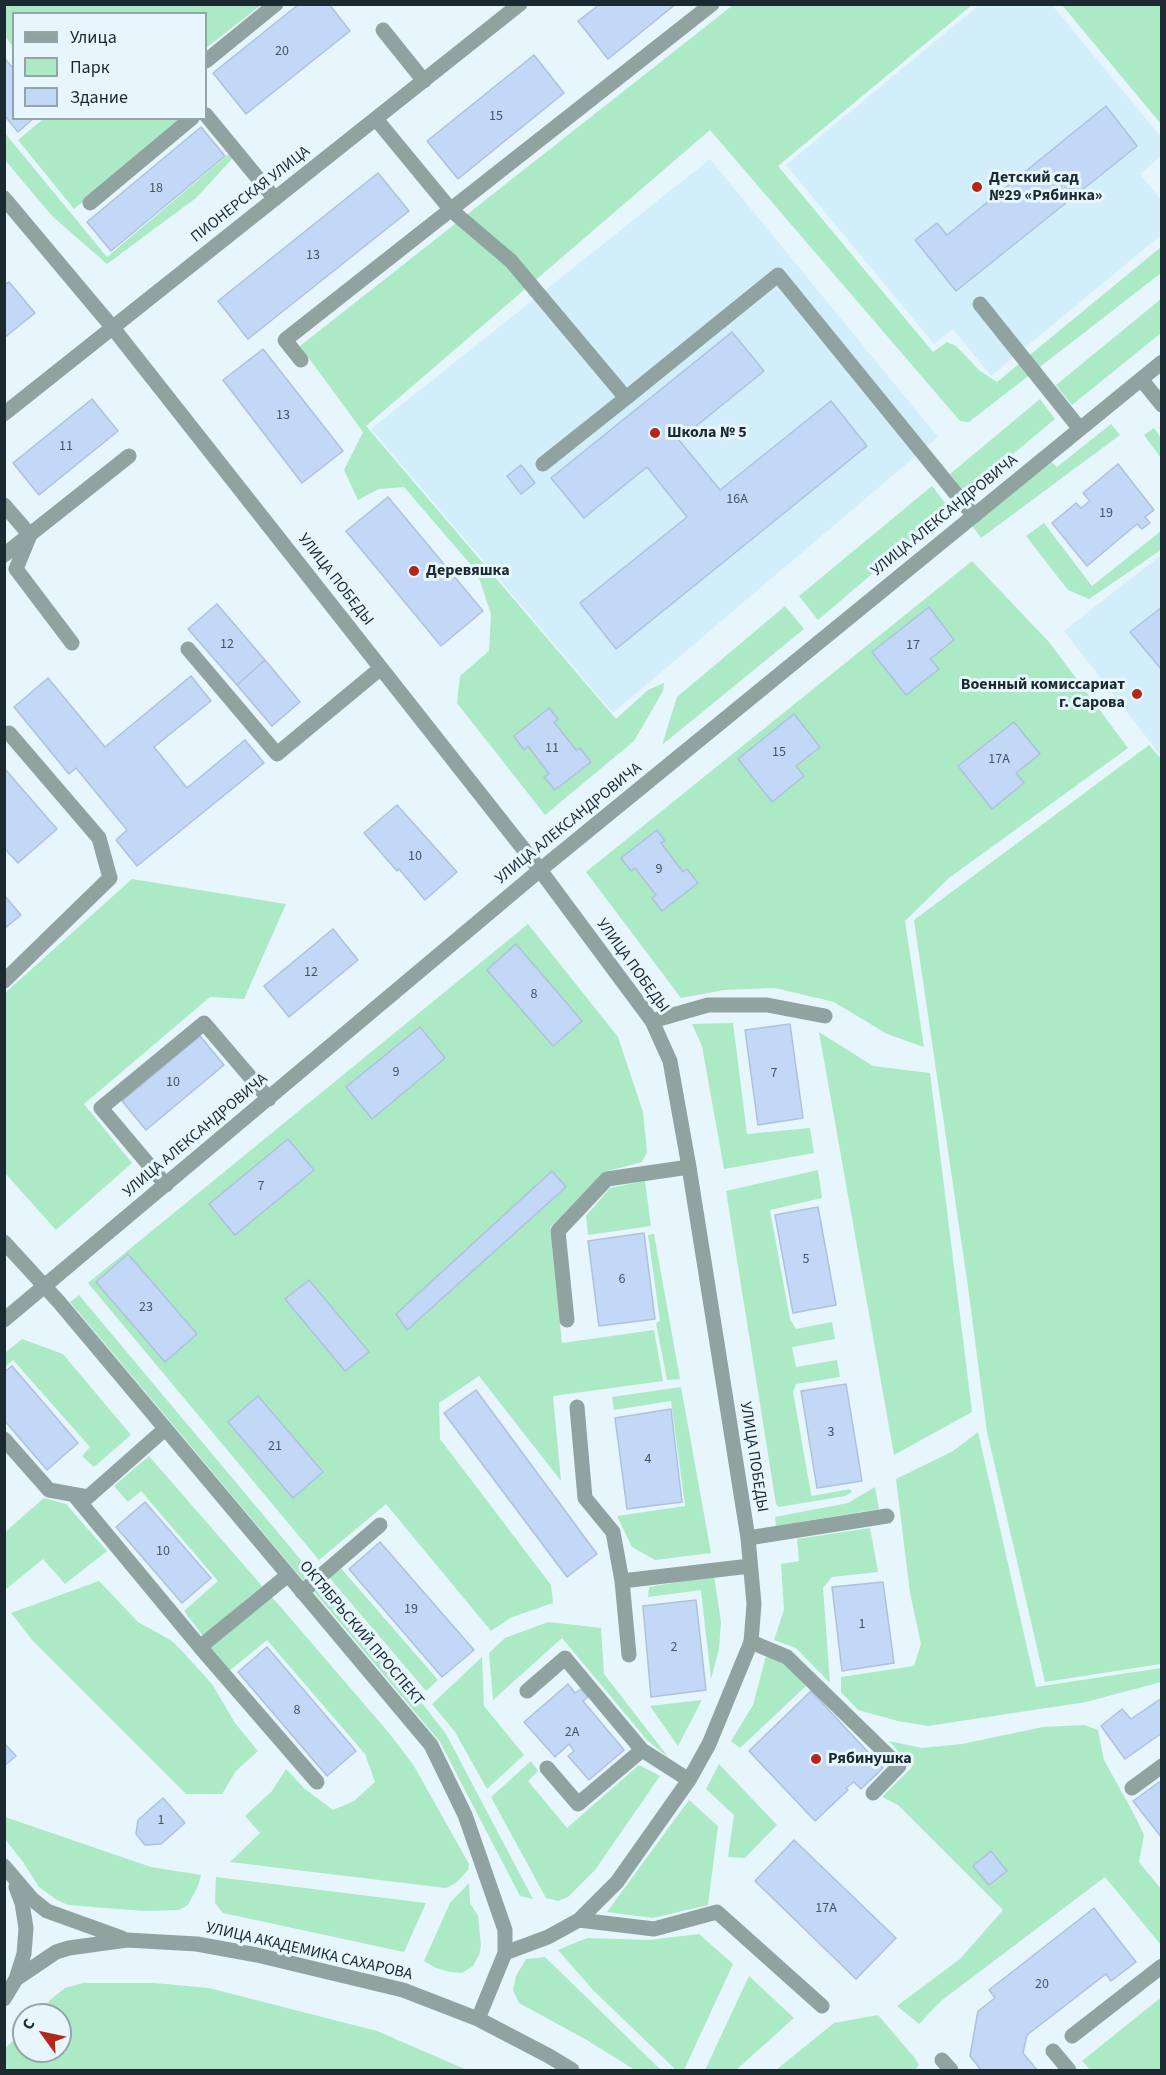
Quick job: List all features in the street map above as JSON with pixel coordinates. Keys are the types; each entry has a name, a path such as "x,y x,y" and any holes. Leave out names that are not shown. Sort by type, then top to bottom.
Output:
{"street":[{"path":"207,60 276,4"},
{"name":"ПИОНЕРСКАЯ УЛИЦА","path":"4,414 520,4"},
{"path":"301,360 285,340 712,4"},
{"path":"383,30 424,81"},
{"path":"207,116 275,199"},
{"path":"376,119 451,210 511,261 626,398"},
{"path":"90,203 190,120"},
{"name":"УЛИЦА ПОБЕДЫ","path":"4,198 113,328 540,870 652,1021 670,1061 748,1538 754,1604 751,1642 709,1744 689,1780 617,1882 579,1920 548,1937 505,1953"},
{"path":"543,464 778,275 974,516"},
{"path":"980,304 1080,429"},
{"name":"УЛИЦА АЛЕКСАНДРОВИЧА","path":"4,1320 540,870 1161,362"},
{"path":"1141,379 1161,405"},
{"path":"4,555 129,456"},
{"path":"4,505 30,535"},
{"path":"30,535 16,569 72,643"},
{"path":"188,649 277,754 381,668"},
{"path":"4,981 110,878 99,838 9,733"},
{"path":"652,1021 708,1005 767,1005 825,1016"},
{"path":"166,1185 101,1108 204,1023 269,1099"},
{"path":"567,1320 558,1231 607,1179 689,1167"},
{"name":"ОКТЯБРЬСКИЙ ПРОСПЕКТ","path":"4,1242 45,1286 430,1745 465,1815 505,1930 505,1953 478,2019"},
{"path":"577,1407 585,1498 613,1532 622,1581 628,1654"},
{"path":"4,1439 49,1491 88,1497 165,1429"},
{"path":"74,1495 317,1782"},
{"path":"748,1538 887,1516"},
{"path":"302,1592 380,1525"},
{"path":"622,1581 750,1566"},
{"path":"201,1647 288,1575"},
{"path":"751,1642 787,1657 899,1766 873,1793"},
{"path":"527,1691 565,1658 642,1750 689,1780"},
{"path":"547,1768 578,1804 642,1750"},
{"path":"1132,1788 1161,1766"},
{"name":"УЛИЦА АКАДЕМИКА САХАРОВА","path":"9,1872 33,1900 47,1911 127,1940"},
{"name":"УЛИЦА АКАДЕМИКА САХАРОВА","path":"4,1999 16,1979 24,1954 26,1928 22,1903 9,1872"},
{"path":"579,1920 654,1929 717,1912 822,2006"},
{"name":"УЛИЦА АКАДЕМИКА САХАРОВА","path":"16,1979 56,1952 94,1944 127,1940 197,1944 257,1955 403,1990 478,2019"},
{"path":"1072,2036 1161,1966"},
{"path":"478,2019 572,2070"},
{"path":"1053,2051 1069,2070"}],"shaded area":[{"name":"Детский сад №29 «Рябинка»","path":"979,5 1052,5 1161,137 1161,156 1140,174 1161,200 1161,235 991,376 953,329 934,344 786,165"},
{"name":"Школа № 5","path":"710,159 938,437 613,713 371,429"},
{"name":"Военный комиссариат г. Сарова","path":"1161,555 1161,756 1064,631"}],"green space":[{"path":"5,4 261,5 207,47 207,12 12,12 12,46 5,36"},
{"path":"733,5 972,5 778,166 933,352 947,342 956,346 980,371 997,382 1161,247 1161,273 969,422 960,421 710,130 366,426 616,719 648,690 664,683 663,691 634,741 545,815 457,703 460,676 489,651 491,614 477,572 404,487 379,489 358,500 344,470 363,432 300,346"},
{"path":"1062,5 1161,5 1161,124"},
{"path":"42,120 184,120 74,209 18,140"},
{"path":"4,132 107,257 229,154 232,159 196,198 107,264 52,216 5,160"},
{"path":"1161,299 1161,333 1072,405 1056,385"},
{"path":"1040,399 1055,419 965,494 950,474"},
{"path":"1111,424 1120,435 981,538 970,523 1049,460 1057,467"},
{"path":"1154,428 1161,438 1161,458 1144,435"},
{"path":"932,486 949,508 818,620 799,596"},
{"path":"1044,523 1092,586 1161,531 1161,550 1089,599 1068,590 1026,536"},
{"path":"972,561 1049,642 1128,748 949,878 905,921 924,1047 887,1034 834,1002 775,988 724,990 681,998 586,872"},
{"path":"785,606 804,629 662,745 677,697"},
{"path":"1149,745 1162,760 1161,1664 1045,1682 987,1432 914,920"},
{"path":"132,879 286,904 244,999 210,997 84,1104 132,1163 56,1230 5,1173 5,993"},
{"path":"528,924 618,1037 643,1112 647,1152 642,1162 604,1172 550,1228 562,1343 654,1330 663,1381 553,1396 561,1481 479,1376 439,1403 440,1439 551,1585 553,1603 512,1617 491,1631 386,1504 319,1560 88,1283"},
{"path":"733,1023 747,1134 810,1128 814,1153 724,1169 702,1046 692,1024"},
{"path":"819,1032 873,1066 930,1073 972,1412 894,1455"},
{"path":"818,1170 822,1198 770,1210 790,1319 796,1329 832,1322 835,1339 792,1347 796,1367 837,1360 840,1377 796,1384 793,1392 811,1494 812,1496 850,1489 852,1492 845,1496 779,1507 776,1504 726,1191"},
{"path":"645,1181 651,1226 588,1235 586,1216 610,1188"},
{"path":"654,1234 680,1379 667,1380 656,1323 660,1321 648,1235"},
{"path":"79,1295 311,1572 303,1580 70,1302"},
{"path":"22,1339 63,1354 131,1435 94,1467 82,1456 90,1447 13,1360 5,1367 5,1353"},
{"path":"681,1387 711,1553 655,1560 632,1547 617,1516 685,1506 671,1401 614,1410 612,1397"},
{"path":"978,1432 1036,1687 1161,1668 1161,1682 1086,1702 928,1726 898,1721 858,1710 841,1692 841,1677 914,1666 921,1644 910,1593 896,1479 953,1451"},
{"path":"149,1456 262,1586 203,1636 184,1611 218,1581 141,1491 128,1502 114,1486"},
{"path":"875,1487 879,1509 776,1526 775,1517 848,1503"},
{"path":"44,1498 66,1504 107,1551 65,1584 43,1559 5,1590 5,1532"},
{"path":"870,1528 878,1572 832,1577 823,1588 830,1683 796,1648 774,1640 784,1610 781,1564 799,1561 797,1539"},
{"path":"339,1566 438,1680 426,1691 328,1576"},
{"path":"714,1576 721,1622 719,1649 711,1679 701,1590 648,1597 649,1587"},
{"path":"99,1581 138,1622 172,1641 182,1651 212,1684 235,1723 258,1751 236,1771 222,1794 186,1794 33,1641 11,1613"},
{"path":"320,1581 446,1734 533,1899 520,1896 440,1742 311,1588"},
{"path":"272,1597 389,1733 414,1766 469,1864 468,1870 456,1883 446,1888 230,1862 260,1833 245,1816 272,1791 286,1769 305,1789 333,1810 354,1801 375,1782 365,1754 267,1640 229,1671 209,1648"},
{"path":"548,1622 601,1628 604,1674 669,1758 647,1740 562,1638 493,1700 489,1653 505,1638"},
{"path":"766,1656 787,1665 806,1686 740,1748 731,1741 753,1705"},
{"path":"482,1657 484,1706 524,1755 487,1789 455,1732 432,1704"},
{"path":"702,1700 678,1746 650,1706"},
{"path":"1085,1725 1098,1730 1104,1760 1144,1835 1139,1862 1161,1889 1161,1945 1105,1877 941,2001 919,2024 897,2006 960,1959 1003,1910 898,1805 882,1797 912,1767 889,1741 922,1748 962,1744 1043,1727"},
{"path":"531,1761 538,1771 528,1781 567,1828 639,1765 660,1776 595,1870 568,1897 558,1901 546,1898 491,1797"},
{"path":"719,1764 777,1825 745,1858 728,1857 734,1815 706,1789"},
{"path":"689,1800 718,1826 708,1905 653,1918 607,1912"},
{"path":"5,1817 151,1867 201,1875 198,1886 188,1905 179,1910 144,1911 68,1905 39,1887 5,1839"},
{"path":"216,1877 426,1903 404,1952 223,1913 215,1903"},
{"path":"469,1883 470,1903 478,1916 481,1946 479,1955 473,1966 462,1973 436,1968 424,1961 450,1903"},
{"path":"699,1934 733,1964 684,2070 676,2070 593,1990 558,1950 587,1938 649,1940"},
{"path":"545,1957 661,2070 635,2070 585,2039 519,2003 513,1990 516,1976 526,1959"},
{"path":"749,1976 794,2018 736,2070 705,2070"},
{"path":"83,1983 154,1983 209,1988 377,2031 467,2070 5,2070 5,2048 12,2042 12,2063 72,2063 72,2003 48,2003 65,1988"},
{"path":"1159,1999 1162,2002 1161,2070 1090,2070 1082,2061"},
{"path":"878,2015 914,2057 919,2065 915,2070 776,2070 834,2023"}],"building":[{"path":"299,4 329,4 350,31 246,114 213,73"},
{"path":"600,4 676,4 608,59 578,21"},
{"path":"534,55 564,93 458,179 427,141"},
{"path":"4,58 12,67 12,120 32,120 18,132 4,115"},
{"path":"1106,106 1137,146 956,291 915,240 937,223 947,235"},
{"path":"201,127 225,156 111,251 87,222"},
{"path":"378,173 409,211 248,339 218,301"},
{"path":"9,282 35,313 4,338 4,285"},
{"path":"732,332 764,371 679,440 720,490 831,401 867,446 616,649 580,603 687,517 647,467 584,518 551,478"},
{"path":"263,349 343,451 302,483 223,380"},
{"path":"92,399 118,431 39,495 13,463"},
{"path":"1118,464 1154,510 1145,517 1150,523 1142,529 1137,524 1087,566 1052,523 1076,503 1081,508 1090,501 1083,493"},
{"path":"521,465 535,483 521,494 507,476"},
{"name":"Деревяшка","path":"388,497 483,611 441,646 346,531"},
{"path":"217,604 265,660 237,685 188,629"},
{"path":"929,607 954,640 930,659 939,669 906,695 872,652"},
{"path":"1162,607 1162,670 1130,632"},
{"path":"265,660 300,702 272,726 237,685"},
{"path":"191,676 211,701 154,747 187,788 245,740 264,763 137,866 116,840 127,830 76,768 69,774 14,707 48,678 105,747"},
{"path":"549,708 558,719 554,722 576,750 580,748 591,762 555,790 544,777 549,774 528,746 524,750 514,736"},
{"path":"794,714 820,747 796,766 804,776 772,802 738,759"},
{"path":"1014,722 1040,754 1016,773 1024,783 992,809 958,766"},
{"path":"4,768 57,829 18,863 4,848"},
{"path":"397,805 457,872 425,900 364,833"},
{"path":"657,830 665,841 661,843 683,872 687,869 698,883 662,911 652,898 656,895 635,868 631,871 621,858"},
{"path":"4,895 21,915 4,929"},
{"path":"333,929 358,960 289,1017 264,986"},
{"path":"516,944 582,1021 553,1046 487,970"},
{"path":"790,1024 803,1118 758,1125 745,1030"},
{"path":"420,1027 445,1058 372,1119 346,1087"},
{"path":"200,1036 224,1065 146,1130 122,1101"},
{"path":"288,1139 314,1170 235,1235 209,1204"},
{"path":"552,1171 566,1187 407,1330 396,1314"},
{"path":"818,1207 836,1305 793,1313 775,1215"},
{"path":"644,1233 655,1319 599,1326 588,1241"},
{"path":"128,1254 197,1334 165,1362 96,1282"},
{"path":"309,1280 369,1352 345,1371 285,1299"},
{"path":"12,1366 78,1443 47,1470 4,1420 4,1372"},
{"path":"846,1384 862,1481 817,1488 801,1391"},
{"path":"476,1390 597,1554 567,1577 444,1413"},
{"path":"258,1396 323,1472 293,1498 228,1422"},
{"path":"671,1409 682,1502 627,1509 615,1418"},
{"path":"145,1502 211,1578 182,1603 116,1527"},
{"path":"380,1542 474,1650 442,1677 349,1569"},
{"path":"883,1582 894,1663 842,1671 832,1587"},
{"path":"696,1600 706,1690 651,1697 643,1606"},
{"path":"267,1647 356,1751 327,1776 238,1672"},
{"path":"568,1684 575,1693 581,1689 588,1697 583,1701 624,1750 589,1780 568,1756 574,1751 569,1744 555,1757 524,1722"},
{"name":"Рябинушка","path":"811,1691 883,1768 861,1789 854,1782 846,1788 848,1790 815,1821 749,1751"},
{"path":"1162,1698 1162,1733 1125,1759 1101,1726 1122,1709 1131,1719"},
{"path":"4,1743 16,1756 4,1766"},
{"path":"1162,1780 1162,1838 1133,1801"},
{"path":"163,1798 185,1823 161,1844 145,1845 136,1834 138,1820"},
{"path":"794,1840 896,1938 856,1979 755,1881"},
{"path":"991,1851 1007,1871 989,1885 973,1866"},
{"path":"1094,1908 1136,1962 1111,1981 1106,1974 1027,2035 1023,2053 1037,2070 981,2070 970,2056 978,2011 995,1998 989,1990"}],"place":[{"name":"Детский сад №29 «Рябинка»","path":"977,187"},
{"name":"Школа № 5","path":"655,433"},
{"name":"Деревяшка","path":"414,571"},
{"name":"Военный комиссариат г. Сарова","path":"1137,694"},
{"name":"Рябинушка","path":"816,1759"}]}
